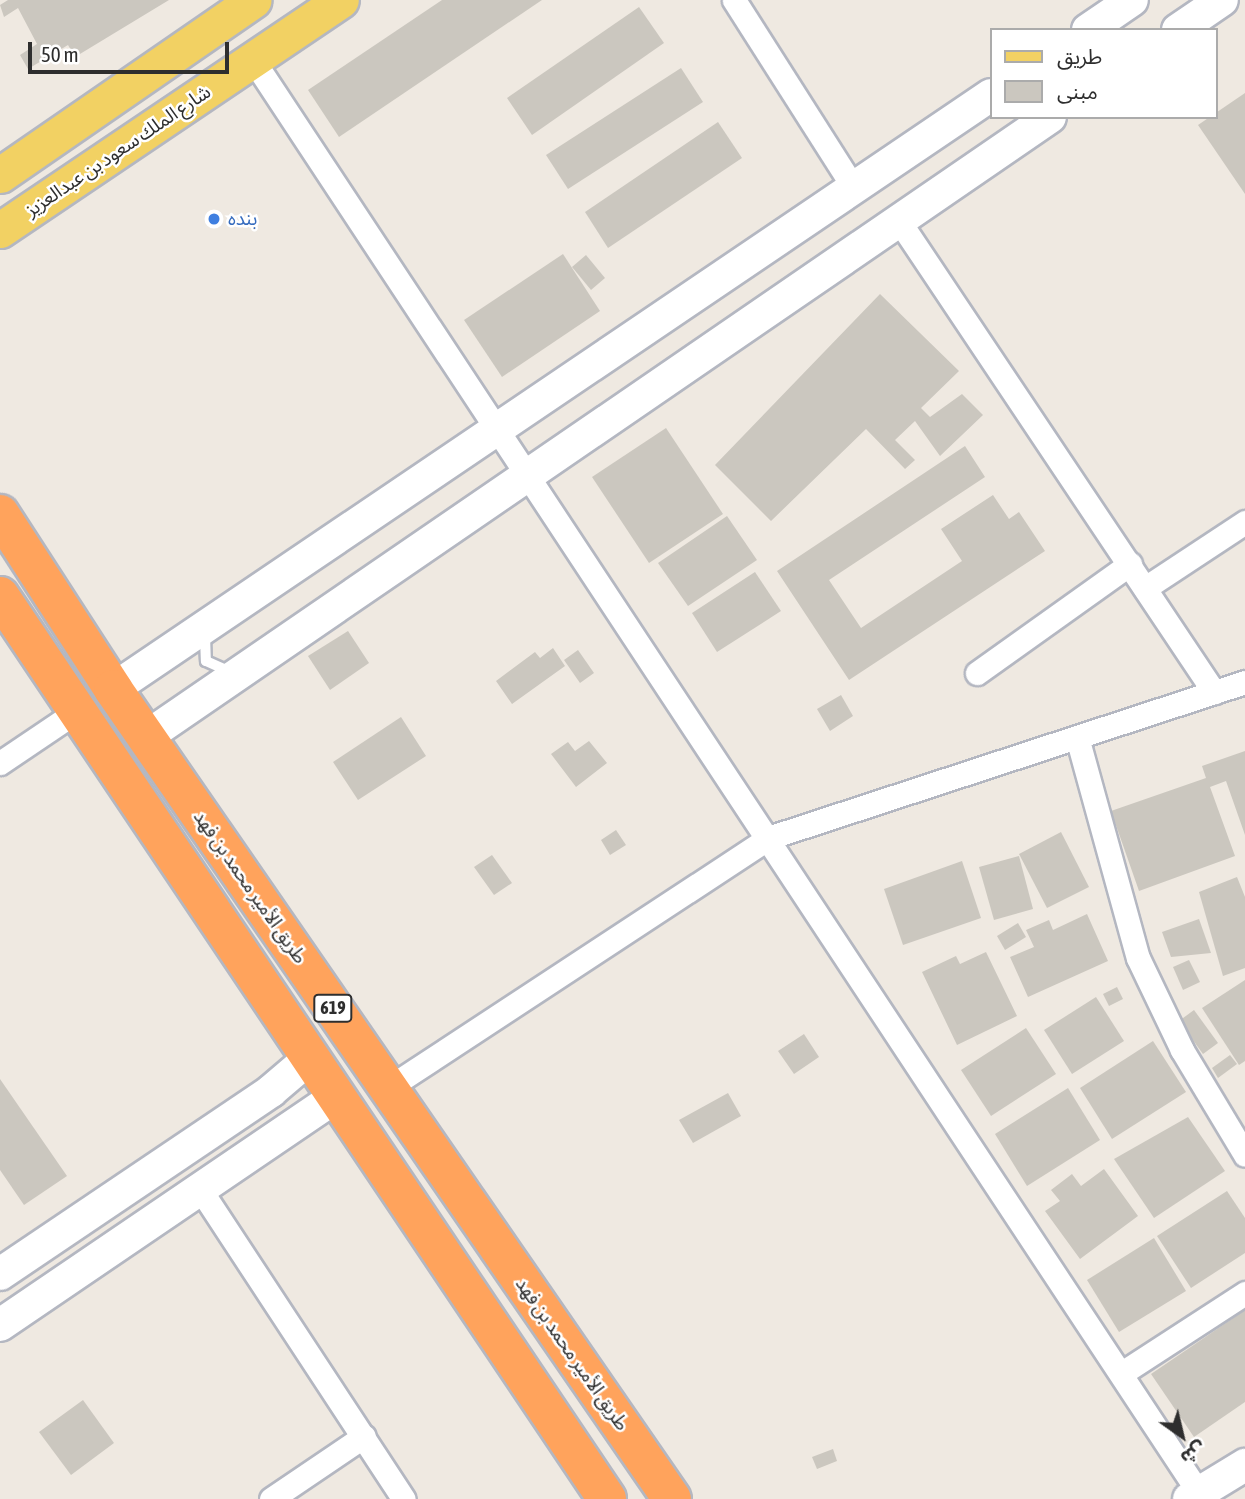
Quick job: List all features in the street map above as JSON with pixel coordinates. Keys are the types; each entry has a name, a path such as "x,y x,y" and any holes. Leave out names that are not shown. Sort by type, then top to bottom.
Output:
{"highway":[{"name":"طريق الأمير محمد بن فهد","path":"0,514 113,689 672,1499"},
{"name":"619","path":"0,596 607,1499"}],"main road":[{"path":"0,175 218,10 254,0"},
{"name":"شارع الملك سعود بن عبدالعزيز","path":"0,230 341,0"}],"street":[{"path":"733,0 853,187"},
{"path":"1091,28 1132,0"},
{"path":"1181,28 1222,0"},
{"path":"253,60 1122,1373 1194,1496 1245,1465"},
{"path":"113,689 990,96"},
{"path":"146,737 1047,119"},
{"path":"899,221 1214,692"},
{"path":"1145,588 1245,522"},
{"path":"977,673 1130,564"},
{"path":"388,1088 768,838 1245,682"},
{"path":"0,763 77,710"},
{"path":"1077,737 1138,958 1182,1050 1245,1155"},
{"path":"0,1274 271,1091 311,1057"},
{"path":"0,1325 336,1097"},
{"path":"200,1189 404,1499"},
{"path":"1122,1373 1245,1293"},
{"path":"271,1499 364,1436"}],"lane":[{"path":"206,626 206,661 239,673"}],"building":[{"path":"8,0 169,0 75,57 68,45 28,69 20,55 37,44 18,8 4,17 0,5"},
{"path":"442,0 542,0 339,137 308,90"},
{"path":"639,7 664,43 532,135 507,98"},
{"path":"681,68 703,102 568,189 546,155"},
{"path":"1245,93 1245,194 1198,125 1207,119 1217,119 1217,112"},
{"path":"718,122 742,158 608,248 585,212"},
{"path":"563,254 600,311 502,377 464,320"},
{"path":"586,255 605,278 591,290 572,267"},
{"path":"880,294 959,371 921,408 930,417 962,394 983,415 940,456 915,421 895,440 915,460 905,469 866,429 771,521 715,465"},
{"path":"666,428 723,514 649,563 592,477"},
{"path":"965,446 985,477 829,580 861,628 962,561 941,529 993,495 1009,519 1019,512 1045,551 849,680 777,571"},
{"path":"727,516 757,560 688,606 658,563"},
{"path":"755,572 781,611 717,652 692,613"},
{"path":"348,631 369,663 330,690 308,656"},
{"path":"553,648 565,666 512,704 496,681 535,652 540,658"},
{"path":"578,650 594,673 580,683 564,660"},
{"path":"841,695 853,716 830,731 817,709"},
{"path":"401,717 426,756 358,800 333,762"},
{"path":"589,741 607,763 576,787 551,754 568,742 575,751"},
{"path":"1245,751 1245,835 1226,781 1210,787 1235,856 1139,891 1111,811 1206,778 1202,766"},
{"path":"616,830 626,845 610,855 601,840"},
{"path":"1061,832 1089,887 1047,908 1019,854"},
{"path":"492,855 512,883 494,895 474,867"},
{"path":"1019,856 1033,909 994,920 979,867"},
{"path":"962,861 981,918 903,945 884,889"},
{"path":"1237,877 1245,897 1245,968 1223,976 1199,892"},
{"path":"1087,914 1108,961 1028,997 1010,957 1034,947 1026,930 1049,920 1053,930"},
{"path":"1199,919 1211,953 1171,957 1162,932"},
{"path":"1018,923 1026,937 1005,950 997,936"},
{"path":"986,952 1017,1016 957,1045 922,972 956,956 960,964"},
{"path":"1189,960 1200,982 1183,990 1173,967"},
{"path":"1245,980 1245,1061 1239,1065 1202,1008"},
{"path":"1117,987 1123,999 1109,1006 1103,994"},
{"path":"1096,997 1124,1041 1072,1074 1044,1030"},
{"path":"1194,1010 1218,1043 1203,1054 1179,1021"},
{"path":"1026,1028 1056,1074 991,1116 961,1070"},
{"path":"804,1034 819,1057 794,1074 778,1051"},
{"path":"1153,1041 1186,1092 1112,1139 1080,1088"},
{"path":"1230,1055 1237,1064 1218,1078 1212,1068"},
{"path":"0,1079 67,1176 24,1205 0,1170"},
{"path":"1068,1088 1100,1140 1027,1186 995,1134"},
{"path":"728,1093 741,1116 693,1143 679,1120"},
{"path":"1188,1117 1225,1171 1154,1218 1114,1159"},
{"path":"1104,1169 1138,1216 1080,1259 1045,1211 1060,1201 1051,1190 1072,1174 1081,1186"},
{"path":"1227,1191 1245,1218 1245,1253 1191,1288 1157,1236"},
{"path":"1154,1238 1186,1291 1119,1332 1087,1280"},
{"path":"1245,1310 1245,1402 1194,1437 1151,1374"},
{"path":"83,1400 114,1443 71,1475 39,1432"},
{"path":"833,1449 837,1461 817,1469 812,1457"}],"place":[{"name":"بنده","path":"214,219"}]}
